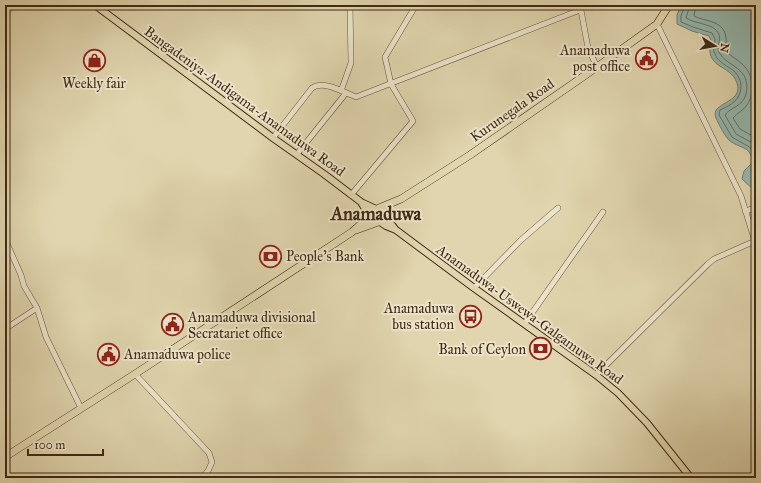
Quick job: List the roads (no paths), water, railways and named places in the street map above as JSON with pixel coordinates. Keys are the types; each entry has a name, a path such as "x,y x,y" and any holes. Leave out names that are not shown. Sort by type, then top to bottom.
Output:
{"highway":[{"name":"Kurunegala Road","path":"352,232 376,210 401,199 470,155 597,67 657,24 669,5"},
{"name":"Kurunegala Road","path":"381,220 401,199"},
{"path":"376,210 383,210 381,220 373,220 376,210"},
{"path":"5,457 352,232 381,220"}],"main road":[{"name":"Bangadeniya-Andigama-Anamaduwa Road","path":"95,5 352,195 361,202 365,209 376,210"},
{"name":"Anamaduwa-Uswewa-Galgamuwa Road","path":"381,220 474,288 525,323 618,393 647,423 691,478"}],"street":[{"path":"5,15 12,5"},
{"path":"297,154 344,92 352,63 350,5"},
{"path":"352,195 413,121 391,84 386,57 416,5"},
{"path":"273,138 312,88 317,85 325,85 356,97 580,7 588,48 597,67"},
{"path":"596,375 714,259 755,243 741,196 657,24"},
{"path":"474,288 521,240 558,208"},
{"path":"745,211 756,208"},
{"path":"525,323 603,212"},
{"path":"5,239 21,275 24,286 37,308 46,338 81,408"},
{"path":"5,329 37,308"},
{"path":"135,374 209,453 212,462 208,471 202,478"}],"water":[{"path":"681,5 756,5 756,192 742,179 744,171 752,163 750,154 748,151 734,144 728,139 716,118 715,113 721,105 736,95 738,90 737,83 729,72 714,62 711,57 711,40 709,36 692,31 677,24 677,15"}],"place":[{"name":"Anamaduwa post office","path":"646,58"},
{"name":"Weekly fair","path":"94,61"},
{"name":"People's Bank","path":"271,256"},
{"name":"Anamaduwa bus station","path":"470,316"},
{"name":"Anamaduwa divisional Secratariet office","path":"172,325"},
{"name":"Bank of Ceylon","path":"541,349"},
{"name":"Anamaduwa police","path":"109,354"}],"district":[{"name":"Anamaduwa","path":"376,214"}]}
